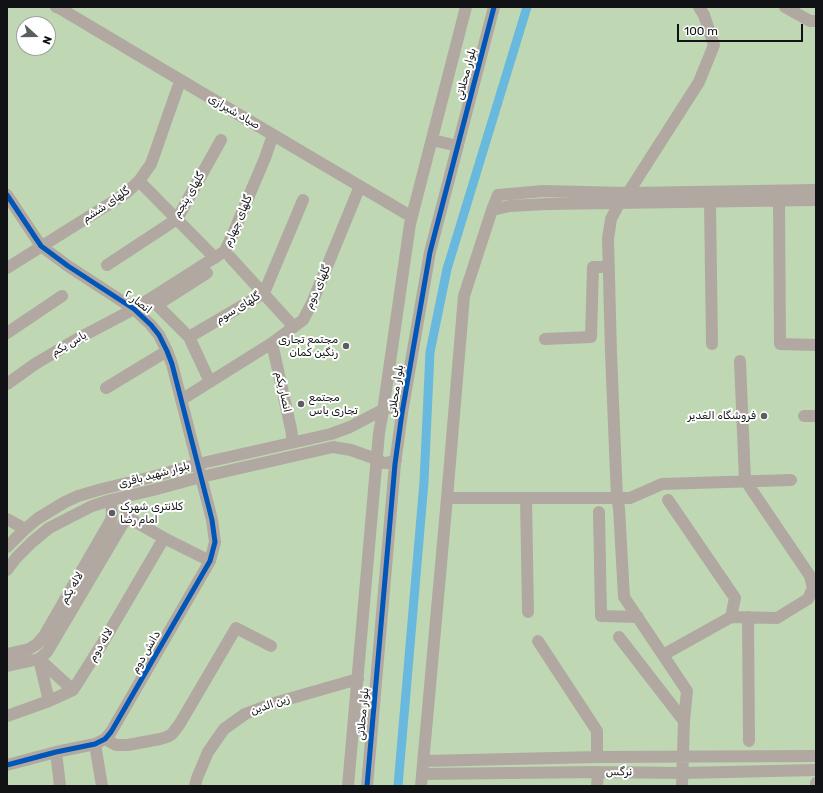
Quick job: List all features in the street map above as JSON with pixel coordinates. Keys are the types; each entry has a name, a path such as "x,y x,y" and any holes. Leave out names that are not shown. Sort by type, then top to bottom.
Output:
{"street":[{"name":"صیاد شیرازی","path":"56,7 412,216"},
{"name":"بلوار محلاتی","path":"348,786 376,459 409,232 466,7"},
{"name":"بلوار محلاتی","path":"367,786 396,460 402,413 430,252 494,7"},
{"path":"628,193 699,82 714,45 704,15 699,7"},
{"path":"785,7 810,21 816,21"},
{"name":"گلهای ششم","path":"7,268 125,194 139,181 151,164 178,87 182,82"},
{"name":"گلهای چهارم","path":"134,309 225,251 265,158 273,135"},
{"name":"گلهای پنجم","path":"107,265 177,219 221,140"},
{"path":"432,140 458,146"},
{"path":"210,382 189,337 157,305 230,257 266,172"},
{"path":"139,181 215,258"},
{"name":"گلهای دوم","path":"181,400 272,343 303,320 312,303 360,186"},
{"path":"422,780 464,296 498,195 543,191 628,193 816,190"},
{"name":"انصار ۲","path":"7,195 40,246 134,309 159,335 172,364 201,477"},
{"name":"گلهای سوم","path":"189,337 264,293 303,200"},
{"path":"779,200 780,344 816,345"},
{"path":"492,210 510,206 547,204 816,200"},
{"path":"710,202 712,344"},
{"path":"620,204 611,220 608,239 617,498 620,508 624,597 687,691 684,721 682,786"},
{"path":"230,257 294,327"},
{"path":"545,339 591,337 593,267 609,267"},
{"path":"7,333 62,296"},
{"name":"یاس یکم","path":"7,384 35,364 79,338 134,309"},
{"name":"انصار یکم","path":"272,343 293,442"},
{"path":"106,388 167,351"},
{"path":"663,655 731,617 777,618 808,599 813,588 810,576 745,480 740,361"},
{"path":"383,410 394,408 402,413"},
{"name":"بلوار شهید باقری","path":"7,547 25,529 51,510 78,496 198,464 331,434 350,428 383,410"},
{"name":"بلوار شهید باقری","path":"7,570 16,558 32,542 49,528 92,506 111,500 201,477 333,447 352,450 384,463 396,460"},
{"name":"دانش دوم","path":"100,742 111,732 210,561 215,542 212,520 201,477"},
{"path":"447,498 630,498 662,484 745,480 790,480"},
{"path":"7,666 39,659 52,645 127,517 125,497"},
{"path":"526,498 528,612"},
{"name":"لاله یکم","path":"7,654 29,649 37,644 44,636 111,520 111,500"},
{"path":"668,500 735,598 731,617"},
{"path":"599,512 601,616 638,617"},
{"path":"127,517 164,538 210,561"},
{"path":"7,519 25,529"},
{"name":"لاله دوم","path":"73,690 102,644 164,538"},
{"path":"748,617 749,741"},
{"path":"7,765 100,742 116,745 128,745 166,737 172,734 180,725 236,628 271,646"},
{"path":"619,637 684,721"},
{"path":"538,641 597,731 596,757"},
{"path":"7,716 49,701 73,690 39,659"},
{"path":"39,659 49,701"},
{"name":"زین الدین","path":"195,786 196,778 208,752 224,729 245,714 270,704 358,679"},
{"path":"100,742 102,786"},
{"path":"56,752 60,786"},
{"name":"نرگس","path":"424,761 596,757 816,756"},
{"name":"نرگس","path":"422,780 598,772 683,773 816,770"},
{"path":"597,786 598,772"}],"green space":[{"path":"7,7 816,7 816,786 7,786"}],"waterway":[{"path":"398,786 424,482 430,352 447,269 527,7"}],"cycle path":[{"path":"367,786 395,464 402,413 430,252 494,7"},
{"path":"7,195 41,246 68,266 134,309 159,335 172,364 212,520 215,542 210,561 111,732 105,739 95,744 56,752 7,765"}],"place":[{"name":"مجتمع تجاری رنگین کمان","path":"346,346"},
{"name":"مجتمع تجاری یاس","path":"301,404"},
{"name":"فروشگاه الغدیر","path":"764,416"},
{"name":"کلانتری شهرک امام رضا","path":"112,513"}]}
